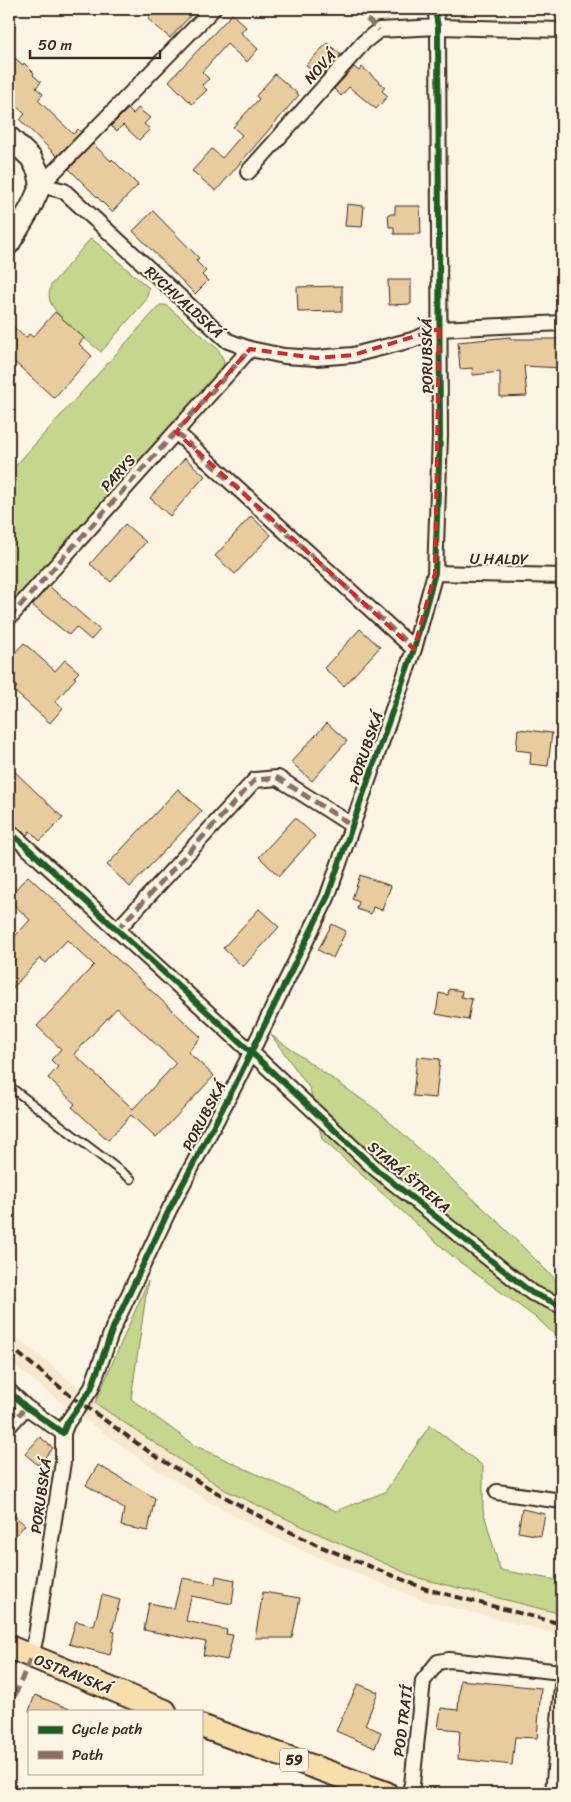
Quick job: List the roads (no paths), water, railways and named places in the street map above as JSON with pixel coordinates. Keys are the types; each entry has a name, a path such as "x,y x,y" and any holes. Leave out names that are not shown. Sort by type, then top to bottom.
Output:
{"main road":[{"name":"OSTRAVSKÁ","path":"9,1647 163,1710"},
{"name":"59","path":"202,1726 386,1793"}],"street":[{"path":"9,244 30,209 41,185 213,9"},
{"name":"PORUBSKÁ","path":"31,1657 36,1636 63,1462 63,1433 67,1423 91,1389 113,1328 165,1218 328,898 414,649 435,573 440,436 438,27 435,9"},
{"name":"NOVÁ","path":"248,172 364,42 379,30 438,27 562,30"},
{"path":"9,136 30,158 38,170 41,185"},
{"name":"RYCHVALDSKÁ","path":"41,185 64,192 228,341 250,349 284,356 308,358 353,355 412,340 439,329 562,323"},
{"name":"PARYS","path":"9,618 250,349"},
{"path":"176,432 414,649"},
{"name":"U HALDY","path":"435,573 562,576"},
{"path":"117,930 254,780 278,778 352,826"},
{"name":"STARÁ ŠTREKA","path":"9,831 376,1169 532,1293 562,1306"},
{"path":"9,1391 26,1407 63,1433"},
{"path":"9,1426 26,1407"},
{"path":"497,1492 562,1501"},
{"name":"POD TRATÍ","path":"409,1793 412,1784 423,1681 438,1662 449,1660 562,1672"},
{"path":"553,1793 562,1686"}],"lane":[{"path":"9,1086 131,1179"}],"railway":[{"path":"9,1346 71,1396 155,1456 270,1522 317,1545 426,1589 562,1624"}]}
